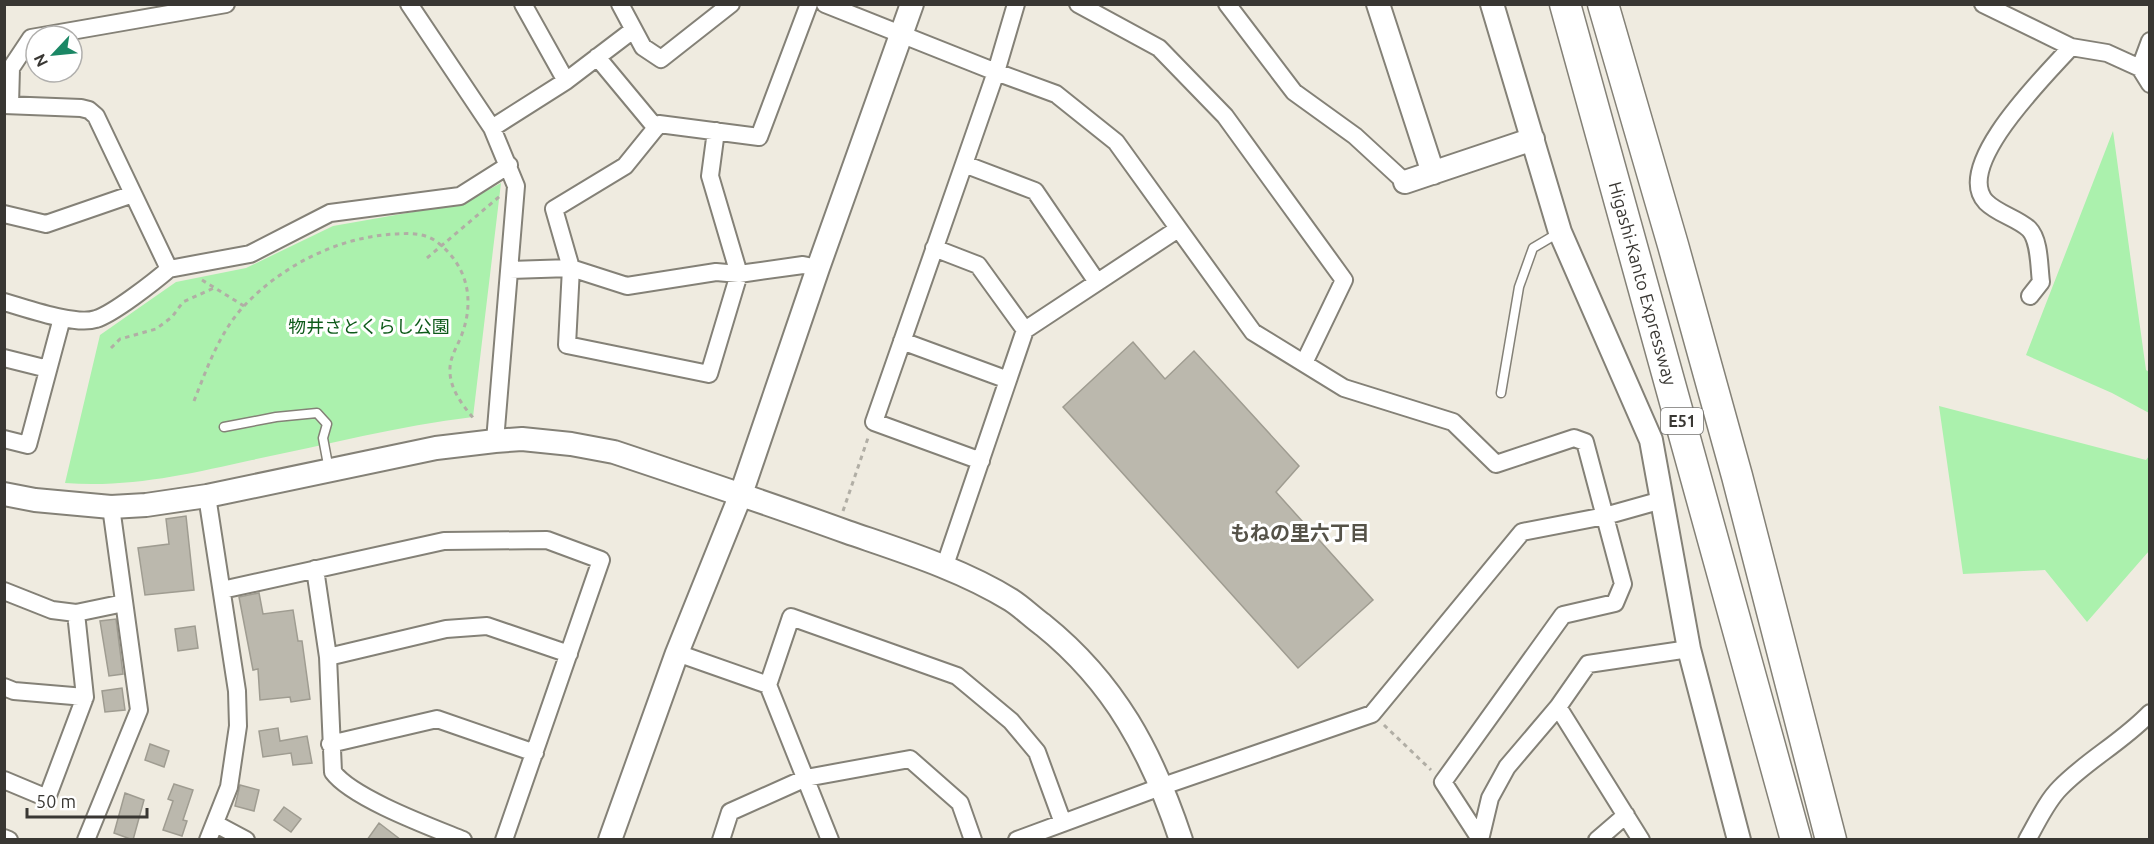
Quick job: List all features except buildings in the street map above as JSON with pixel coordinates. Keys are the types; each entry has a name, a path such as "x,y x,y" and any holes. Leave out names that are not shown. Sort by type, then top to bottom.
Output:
{"highway":[{"name":"Higashi-Kanto Expressway","path":"1565,4 1665,358 1796,840"},
{"name":"Higashi-Kanto Expressway","path":"1603,4 1730,453 1831,840"}],"street":[{"path":"174,268 133,194 96,116 89,110 7,105 11,68 31,38 226,4"},
{"path":"409,4 492,129 516,186 495,441"},
{"path":"523,4 566,81"},
{"path":"620,4 642,47 661,59 727,6"},
{"path":"716,131 710,176 739,274 709,374 567,345 571,268 554,209 625,166 659,123 759,137 809,4"},
{"path":"825,4 1056,94 1116,142 1252,332 1344,388 1453,422 1496,464 1574,438 1585,442 1623,584 1615,603 1563,615 1443,782 1480,839"},
{"path":"609,840 677,653 741,494 912,4"},
{"path":"981,461 874,422 996,72 1016,4"},
{"path":"1078,4 1159,48 1225,116 1344,280 1304,363"},
{"path":"1227,4 1294,92 1355,136 1405,182 1533,139"},
{"path":"1378,4 1433,173"},
{"path":"1492,4 1560,231 1651,440 1689,649 1739,840"},
{"path":"1983,4 2071,47 2107,54 2140,68 2150,84"},
{"path":"492,129 566,81 633,30"},
{"path":"2140,68 2150,41"},
{"path":"2030,296 2041,282 2035,243 2030,230 1986,201 1978,186 1980,170 2002,125 2071,47"},
{"path":"597,57 656,128"},
{"path":"964,164 1035,191 1097,282"},
{"path":"4,302 62,318 96,320 174,268 250,254 330,213 460,196 509,165"},
{"path":"4,214 46,224 133,194"},
{"path":"944,568 1024,330 1178,229"},
{"path":"934,248 978,265 1024,330"},
{"path":"510,270 571,268 627,286 716,272 739,274 803,265 818,268"},
{"path":"4,439 28,445 62,318"},
{"path":"902,341 1008,380"},
{"path":"4,358 48,369"},
{"path":"4,494 111,507 207,496 436,448 495,441 522,440 571,444 614,452 837,528 944,568 1012,600 1067,645 1103,682 1134,728 1163,786 1181,840"},
{"path":"207,496 237,691 238,726 229,787 208,840"},
{"path":"1017,840 1163,786 1372,714 1522,532 1605,516 1662,500"},
{"path":"86,840 139,710 111,507"},
{"path":"222,590 444,542 495,539 553,542 601,560 504,840"},
{"path":"315,569 328,657 333,772 338,778 412,820 462,840"},
{"path":"4,591 52,610 76,613 124,603"},
{"path":"4,780 47,798 85,697 76,613"},
{"path":"830,840 768,686 791,617 957,676 1011,721 1037,752 1063,823"},
{"path":"328,657 446,629 487,626 569,654"},
{"path":"1480,839 1490,798 1507,766 1558,707 1588,664 1689,649"},
{"path":"677,653 768,686"},
{"path":"4,687 14,691 85,697"},
{"path":"1558,707 1641,840"},
{"path":"2026,840 2058,790 2079,771 2128,736 2150,713"},
{"path":"330,744 437,719 535,753"},
{"path":"721,840 730,812 806,778 910,759 960,803 973,840"},
{"path":"1598,840 1626,815"},
{"path":"216,824 246,840"},
{"path":"4,838 9,840"}],"lane":[{"path":"1501,393 1522,277 1533,248 1560,231"},
{"path":"224,427 276,417 317,413 327,424 323,438 329,470"}],"path":[{"path":"427,258 489,208 505,190"},
{"path":"194,401 215,352 244,306 276,277 303,260 347,242 377,235 417,233 435,240 453,257 466,282 470,302 462,335 451,355 450,375 460,402 475,420"},
{"path":"174,268 216,287 244,306"},
{"path":"111,348 120,339 156,329 172,317 183,302 216,287"},
{"path":"837,528 874,422"},
{"path":"1372,714 1443,782"}],"green space":[{"path":"2113,131 2146,370 2149,372 2149,413 2112,393 2026,355"},
{"name":"物井さとくらし公園","path":"501,183 473,417 389,431 159,479 113,483 65,483 100,335 176,282 246,268 333,226 464,203"},
{"path":"1939,406 2146,460 2149,456 2149,551 2087,622 2045,570 1963,574"}],"district":[{"name":"もねの里六丁目","path":"1300,533"}]}
